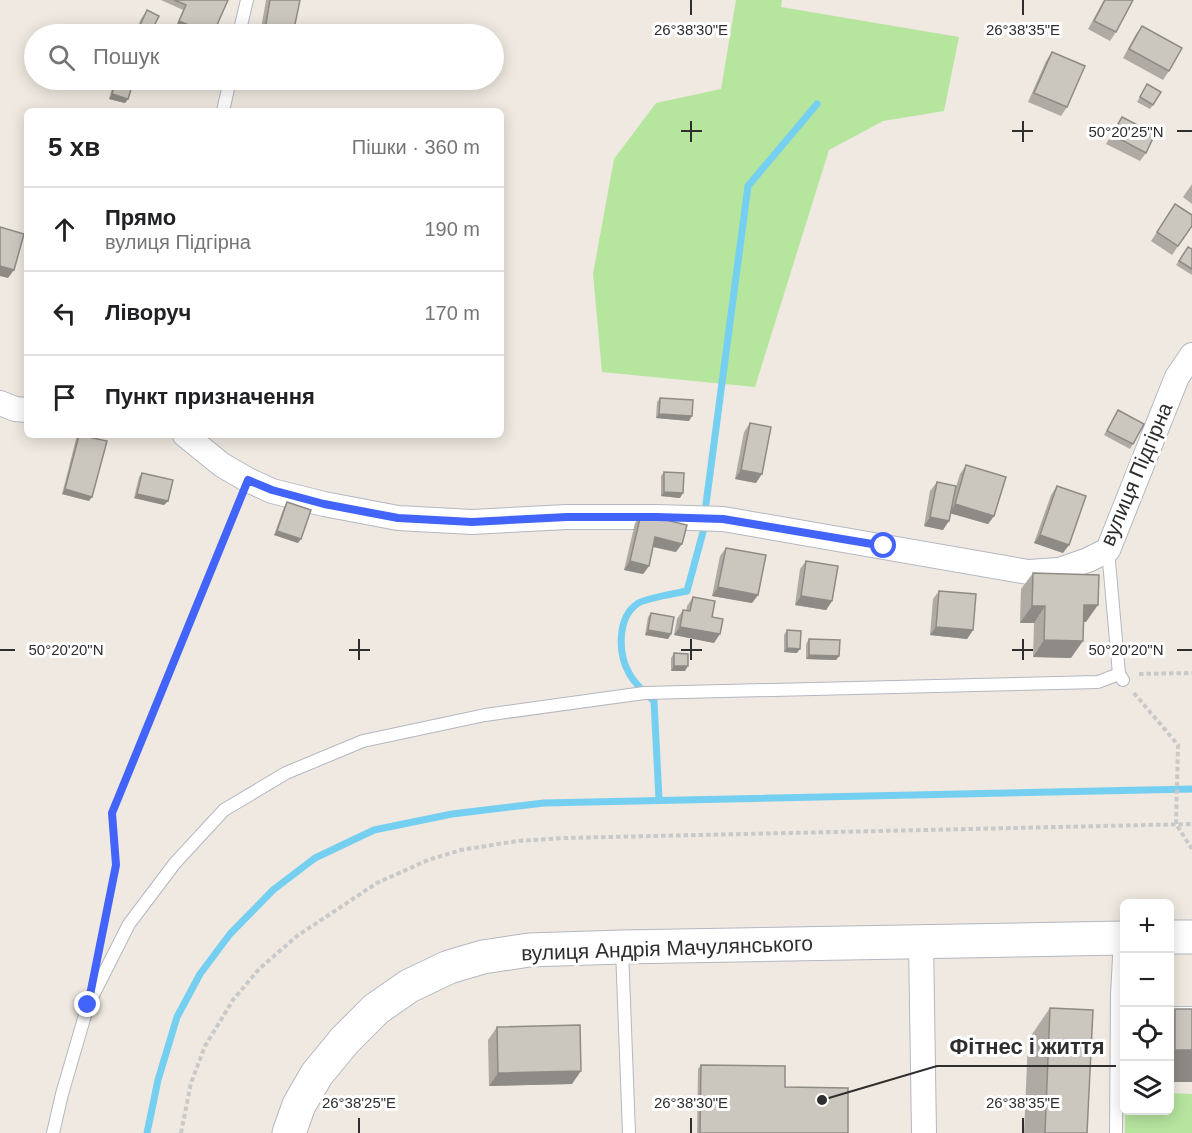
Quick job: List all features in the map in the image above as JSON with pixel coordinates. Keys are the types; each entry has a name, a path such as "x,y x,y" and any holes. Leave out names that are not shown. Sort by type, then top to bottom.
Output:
{"street":[{"name":"вулиця Підгірна","path":"188,438 222,465 272,490 324,504 398,518 472,522 567,517 723,519 1028,572 1059,570 1088,560 1108,549 1177,377 1192,356"},
{"path":"0,403 24,410"},
{"path":"1174,938 1192,937"},
{"name":"вулиця Андрія Мачулянського","path":"289,1133 299,1105 317,1074 345,1040 376,1010 409,986 449,967 483,957 529,950 622,947 1120,938"},
{"path":"921,941 924,1133"}],"lane":[{"path":"241,24 247,0"},
{"path":"224,108 228,90"},
{"path":"53,1133 88,1005 129,924 175,863 224,810 286,773 363,741 485,715 644,693 1098,682 1122,677 1108,549"},
{"path":"622,947 629,1133"},
{"path":"1120,1008 1117,994 1121,953"},
{"path":"1174,1013 1192,1013"},
{"path":"1116,1133 1120,1036"}],"path":[{"path":"100,947 116,865 112,813 248,480"},
{"path":"1122,677 1192,673"},
{"path":"1122,677 1178,745 1176,824 1192,849"},
{"path":"181,1133 191,1083 205,1046 233,1000 259,969 297,936 377,882 428,860 460,850 517,841 552,839 1192,824"}],"green space":[{"path":"736,0 782,0 781,7 959,37 944,111 883,121 829,150 755,387 602,372 593,274 614,159 656,103 721,89"},
{"path":"1174,1093 1192,1094 1192,1133 1125,1133 1125,1115 1174,1115"}],"building":[{"path":"174,0 228,0 217,24 186,24 179,21 186,5"},
{"path":"270,0 300,0 295,24 266,24"},
{"path":"1105,0 1133,0 1116,32 1094,21"},
{"path":"147,10 159,16 155,24 141,24"},
{"path":"1142,26 1182,48 1169,71 1129,49"},
{"path":"1052,52 1085,66 1067,107 1034,93"},
{"path":"1147,84 1161,92 1153,105 1140,97"},
{"path":"113,90 131,90 128,99 112,94"},
{"path":"1122,117 1155,134 1146,153 1112,135"},
{"path":"1175,204 1192,215 1192,226 1178,246 1157,232"},
{"path":"0,227 24,234 14,270 0,266"},
{"path":"1188,247 1192,249 1192,269 1179,261"},
{"path":"660,398 693,400 692,416 659,414"},
{"path":"1118,410 1144,424 1133,444 1107,431"},
{"path":"750,423 771,427 762,474 741,470"},
{"path":"78,438 107,441 92,497 65,489"},
{"path":"966,465 1006,477 994,516 955,504"},
{"path":"664,472 684,473 683,493 664,492"},
{"path":"142,473 173,480 168,501 137,494"},
{"path":"937,482 956,486 949,521 930,517"},
{"path":"1057,486 1086,496 1069,545 1040,535"},
{"path":"287,502 311,510 301,539 277,531"},
{"path":"641,514 687,525 682,544 655,537 649,566 630,561"},
{"path":"726,548 766,555 758,595 718,587"},
{"path":"806,561 838,566 832,601 801,596"},
{"path":"1033,573 1099,575 1098,605 1084,605 1083,641 1044,640 1045,606 1032,606"},
{"path":"939,591 976,594 973,630 936,627"},
{"path":"693,597 715,601 712,617 723,619 720,634 680,627 683,610 690,611"},
{"path":"651,613 674,617 671,634 648,630"},
{"path":"787,630 801,631 800,649 787,648"},
{"path":"809,639 840,640 839,656 809,655"},
{"path":"674,653 688,654 688,666 674,666"},
{"path":"1050,1008 1093,1010 1087,1133 1045,1133"},
{"path":"1175,1009 1192,1009 1192,1050 1175,1050"},
{"path":"580,1025 581,1071 498,1073 497,1027"},
{"path":"701,1065 785,1066 785,1087 848,1088 848,1133 700,1133"}],"waterway":[{"path":"706,504 748,186 817,104"},
{"path":"659,799 654,701 629,673 625,665 621,637 626,618 637,604 687,591 703,532"},
{"path":"147,1133 158,1080 177,1017 200,974 230,934 273,890 315,858 374,830 452,814 544,803 1192,789"}],"place":[{"name":"Фітнес і життя","path":"822,1100"}],"route":[{"path":"88,1005 116,865 112,813 248,480 272,490 324,504 398,518 472,522 567,517 723,519 884,546"}]}
